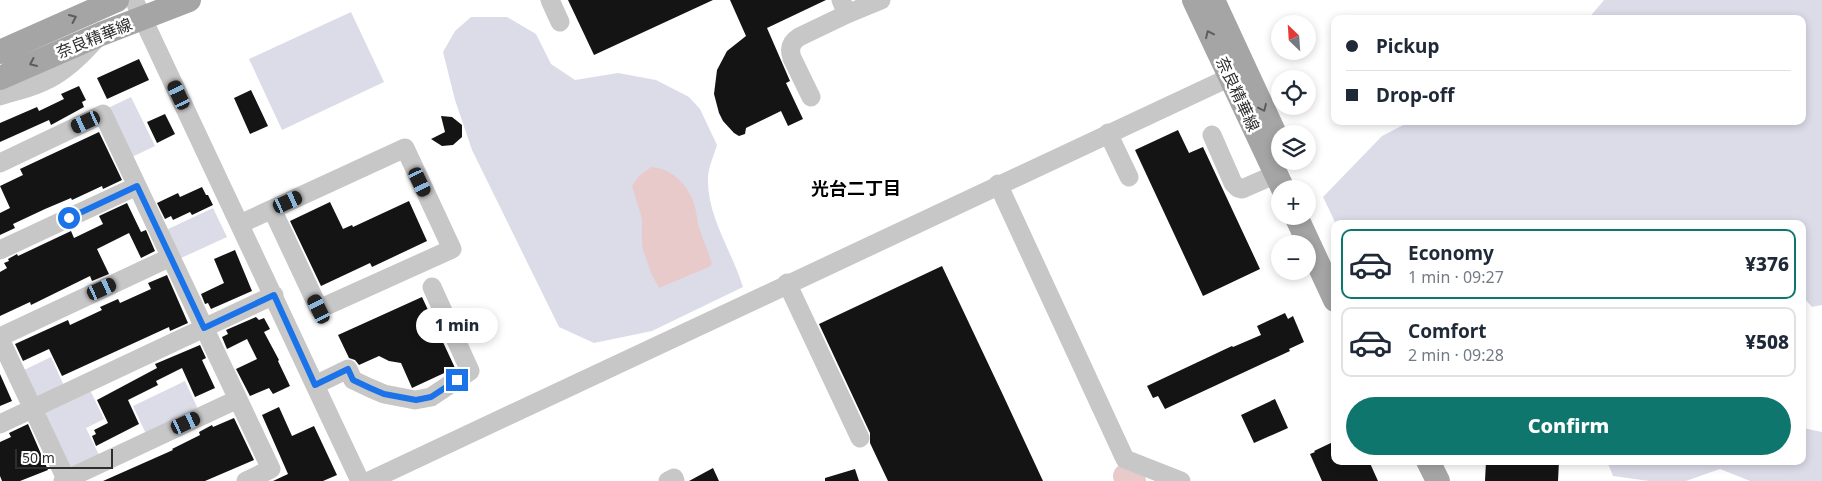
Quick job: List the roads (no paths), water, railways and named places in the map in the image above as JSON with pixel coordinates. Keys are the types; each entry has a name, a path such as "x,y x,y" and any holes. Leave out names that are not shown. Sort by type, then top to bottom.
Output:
{"main road":[{"name":"奈良精華線","path":"0,52 117,0"},
{"name":"奈良精華線","path":"0,78 101,34 138,9 189,0"},
{"name":"奈良精華線","path":"1194,0 1271,130"},
{"name":"奈良精華線","path":"1212,0 1237,73 1282,175"},
{"path":"1316,221 1331,253"},
{"path":"1300,225 1331,291"},
{"path":"1412,465 1420,481"},
{"path":"1430,465 1438,481"}],"street":[{"path":"550,0 560,22"},
{"path":"810,96 790,52 794,40 844,7 881,0"},
{"path":"138,9 360,481"},
{"path":"0,96 18,91 57,75 101,34"},
{"path":"369,481 1237,73"},
{"path":"0,163 103,114 271,469 246,481"},
{"path":"1108,133 1129,177"},
{"path":"1212,135 1233,183 1238,188 1242,189 1282,175"},
{"path":"240,224 272,209 405,148 452,249 319,309 272,209"},
{"path":"998,184 1125,459 1181,481"},
{"path":"0,250 137,186"},
{"path":"171,257 0,338 65,480 238,399"},
{"path":"787,283 860,438"},
{"path":"315,385 348,369 353,380 370,388 384,394 416,400 431,397 470,371 432,287"},
{"path":"0,424 274,295"},
{"path":"668,481 674,478 675,481"}],"waterway":[{"path":"1125,476 1134,481"}],"district":[{"name":"光台二丁目","path":"856,188"}]}
